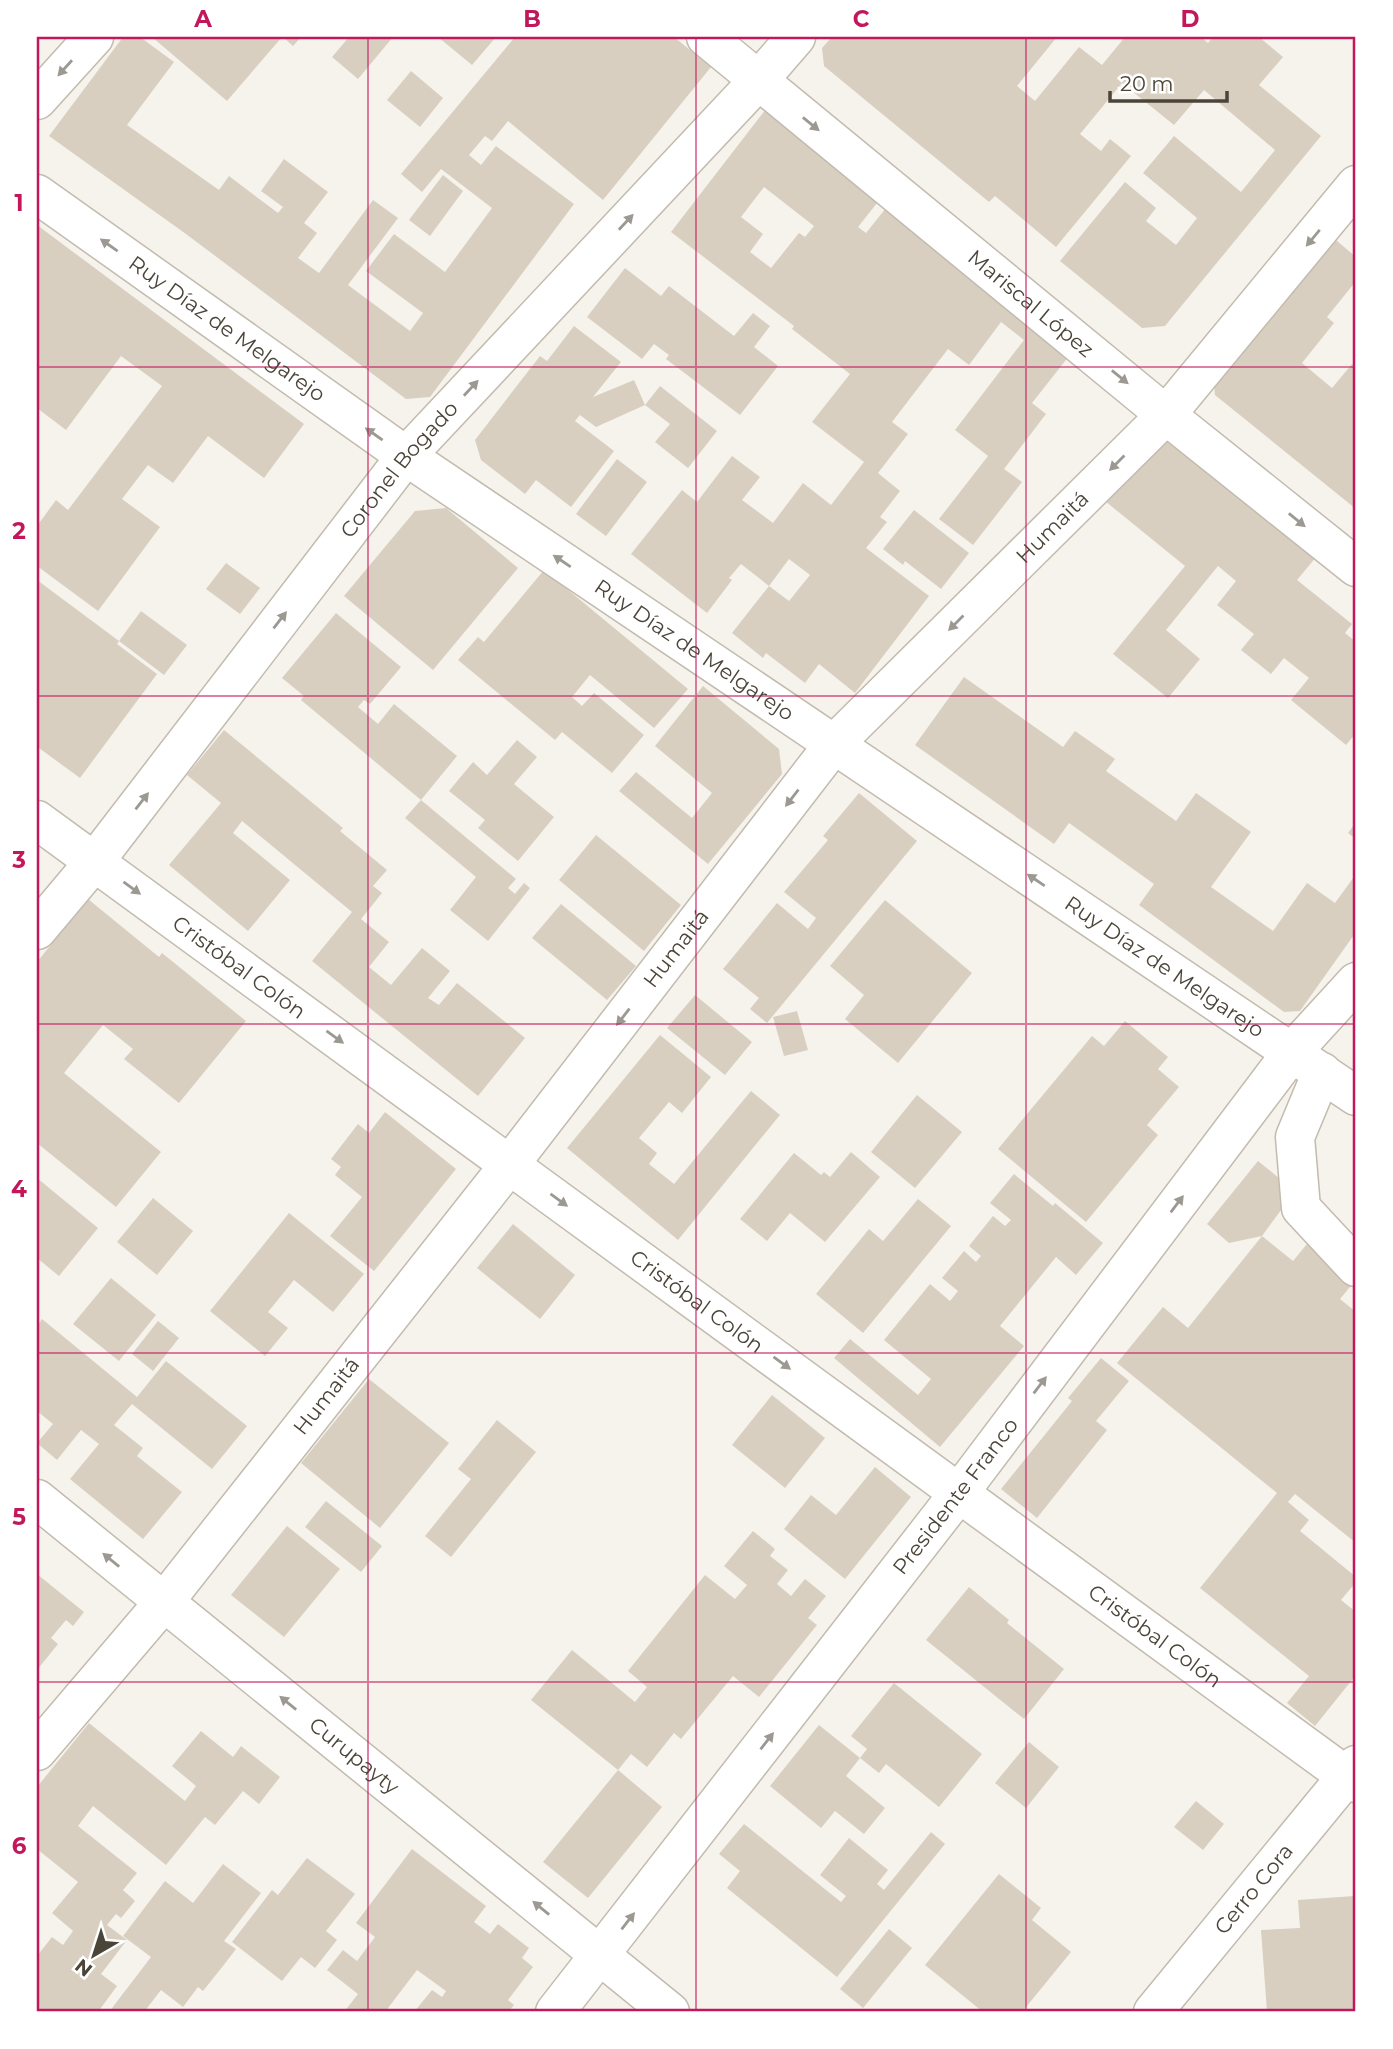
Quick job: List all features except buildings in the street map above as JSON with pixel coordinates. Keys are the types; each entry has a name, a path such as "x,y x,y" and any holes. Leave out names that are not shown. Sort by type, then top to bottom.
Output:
{"street":[{"path":"37,100 94,37"},
{"name":"Mariscal López","path":"705,37 1356,567"},
{"name":"Coronel Bogado","path":"37,930 95,861 406,456 758,81 796,37"},
{"name":"Humaitá","path":"37,1751 164,1602 510,1164 834,744 1166,415 1356,185"},
{"name":"Ruy Díaz de Melgarejo","path":"37,194 406,456 1356,1096"},
{"name":"Cristóbal Colón","path":"37,820 959,1493 1353,1775"},
{"name":"Presidente Franco","path":"555,2012 959,1493 1307,1062 1356,982"},
{"path":"1307,1062 1295,1137 1301,1209 1356,1268"},
{"name":"Curupayty","path":"37,1499 670,2012"},
{"name":"Cerro Cora","path":"1153,2012 1353,1775"}]}
